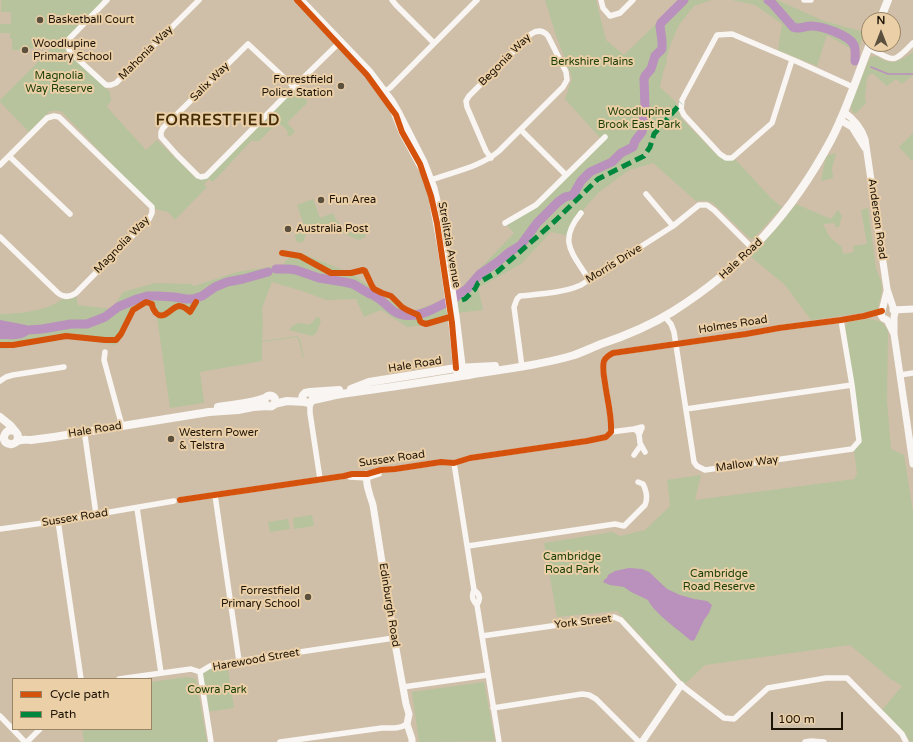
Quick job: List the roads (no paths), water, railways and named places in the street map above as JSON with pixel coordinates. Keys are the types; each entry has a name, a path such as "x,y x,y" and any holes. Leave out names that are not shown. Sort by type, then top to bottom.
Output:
{"main road":[{"path":"883,12 888,0"},
{"name":"Hale Road","path":"16,436 84,430 209,412 238,410 281,398 309,402 358,387 369,382 413,374 460,372 493,366 521,365 581,349 595,347 619,338 668,314 718,280 773,226 805,184 831,140 844,112 852,87 867,52"},
{"path":"2,418 10,425 16,436 16,443 11,445 3,439"},
{"path":"2,418 3,439"},
{"path":"3,439 9,430 16,436"}],"street":[{"name":"Mahonia Way","path":"107,0 69,39 67,43 70,52 106,85 116,83 200,0"},
{"name":"Strelitzia Avenue","path":"298,0 300,4 370,72 383,92 400,113 424,162 437,223 460,372"},
{"path":"392,0 434,44"},
{"path":"383,92 434,44 477,0"},
{"path":"601,0 603,8 610,16 620,13 633,0"},
{"path":"804,0 811,0"},
{"name":"Begonia Way","path":"428,181 481,163 491,158 564,87 567,80 566,72 548,36 545,33 535,31 531,34 469,96 466,101 467,107 486,151 491,158"},
{"path":"792,60 772,123 732,158 726,158 720,154 684,115 681,103 682,100 716,35 732,34 798,62 852,87"},
{"name":"Salix Way","path":"294,87 248,44 163,128 161,137 198,176 206,176 340,42"},
{"path":"878,52 888,58 894,59 900,56 913,43"},
{"name":"Anderson Road","path":"844,112 853,119 861,129 865,139 887,288 889,314"},
{"name":"Magnolia Way","path":"0,236 60,295 66,297 76,293 152,215 152,207 61,118 54,116 47,118 9,156"},
{"name":"Anderson Road","path":"840,120 852,127 866,149"},
{"path":"521,130 566,175"},
{"path":"505,223 536,205 605,137"},
{"path":"0,165 9,156 70,214"},
{"name":"Strelitzia Avenue","path":"428,181 436,195 442,222 454,298 460,372"},
{"path":"646,194 673,226"},
{"name":"Morris Drive","path":"521,365 514,308 518,297 574,288 673,226 699,205 707,205 714,210 752,248"},
{"path":"581,213 569,231 569,244 570,251 589,280"},
{"name":"Anderson Road","path":"887,288 885,301 894,334 913,464"},
{"path":"889,314 909,309"},
{"name":"Mallow Way","path":"668,314 674,332 694,462 697,466 706,470 852,449 859,441 852,385"},
{"name":"Holmes Road","path":"611,432 612,425 604,375 604,362 607,357 613,353 779,328 889,314"},
{"path":"686,409 852,385 841,320"},
{"path":"105,352 104,360 121,425"},
{"path":"0,381 13,374 64,367"},
{"path":"900,375 913,373"},
{"path":"309,402 320,479"},
{"path":"84,430 96,514"},
{"path":"611,432 637,431 641,445 645,452"},
{"name":"Sussex Road","path":"0,529 352,474 368,476 381,470 442,462 454,463 470,458 606,437 611,432"},
{"path":"634,455 641,445"},
{"path":"454,463 474,590 472,599 477,605 499,742"},
{"name":"Edinburgh Road","path":"368,476 373,491 373,505 394,638 409,714 405,724 412,736 411,742"},
{"path":"468,546 615,524 624,526 646,503 647,498 645,487 643,484 638,482"},
{"path":"215,495 239,661"},
{"path":"136,508 161,673"},
{"path":"58,521 81,678"},
{"name":"York Street","path":"482,636 614,617 621,620 681,685"},
{"name":"Harewood Street","path":"126,678 191,669 200,672 210,666 394,638"},
{"path":"200,672 211,742"},
{"path":"403,687 488,674"},
{"path":"493,708 582,694 589,695 596,699 640,742 681,685 724,718 734,719 768,688 826,678 847,678 902,734 906,742"},
{"path":"0,716 12,728"},
{"path":"280,742 382,728 392,728 405,724"},
{"path":"14,730 26,742 39,730"},
{"path":"805,742 824,742"}],"waterway":[{"path":"373,295 395,312 410,316 434,309 456,297 467,289 480,274 521,245 537,223 558,202 565,197 573,195 581,181 590,172 612,162 621,153 633,147 635,141 642,132 645,107 644,79 651,69 655,56 662,49 661,23 684,0"},
{"path":"768,0 795,28 811,26 822,28 847,38 854,45 855,61"},
{"path":"871,67 888,74 913,74"},
{"path":"276,269 296,270 319,278 353,284 370,294"},
{"path":"0,332 42,329 71,324 87,324 105,317 118,307 147,296 193,299 202,296 215,287 227,282 268,272"}],"place":[{"name":"Basketball Court","path":"40,20"},
{"name":"Woodlupine Primary School","path":"25,50"},
{"name":"Forrestfield Police Station","path":"341,86"},
{"name":"Fun Area","path":"321,200"},
{"name":"Australia Post","path":"288,229"},
{"name":"Western Power & Telstra","path":"171,439"},
{"name":"Forrestfield Primary School","path":"308,597"}],"district":[{"name":"FORRESTFIELD","path":"218,121"}],"park label":[{"name":"Berkshire Plains","path":"592,62"},
{"name":"Magnolia Way Reserve","path":"59,82"},
{"name":"Woodlupine Brook East Park","path":"639,118"},
{"name":"Cambridge Road Park","path":"572,563"},
{"name":"Cambridge Road Reserve","path":"719,580"},
{"name":"Cowra Park","path":"217,690"}]}
